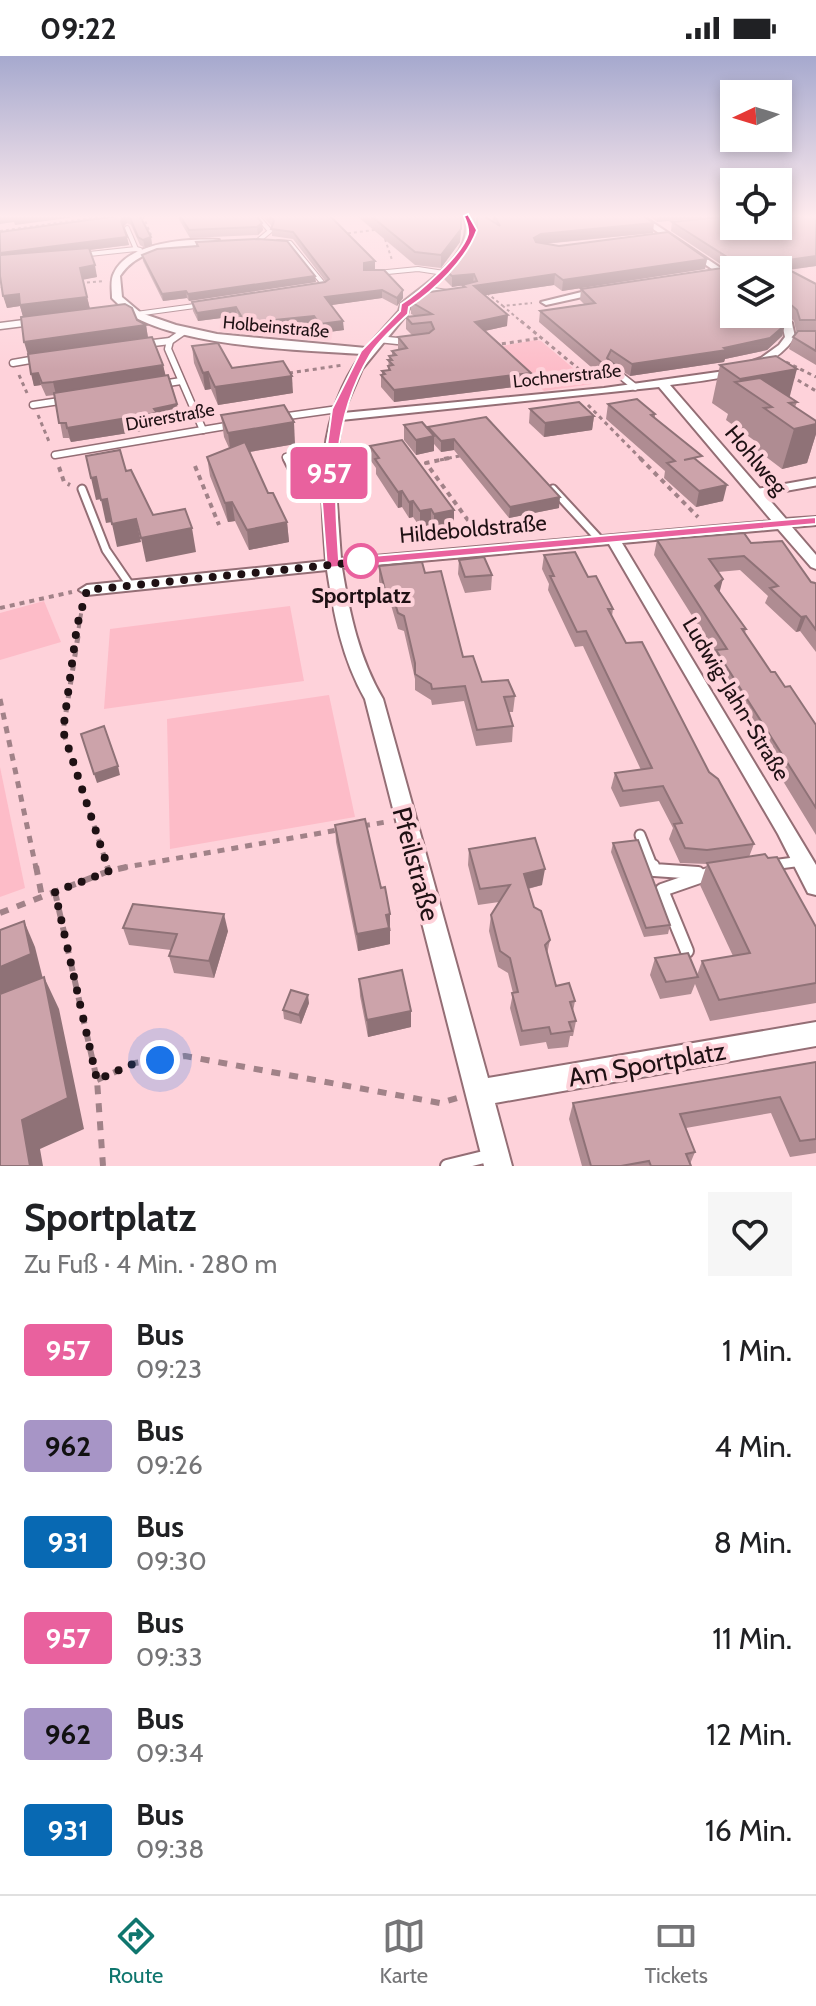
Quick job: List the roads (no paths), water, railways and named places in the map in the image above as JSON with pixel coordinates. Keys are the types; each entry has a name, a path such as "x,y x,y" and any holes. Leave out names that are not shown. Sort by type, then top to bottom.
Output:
{"street":[{"path":"121,268 114,279 115,293 132,312"},
{"path":"332,564 329,478 337,413 366,351 404,312 404,306 448,268"},
{"path":"710,268 718,273"},
{"path":"703,275 718,273"},
{"path":"546,302 610,289"},
{"path":"564,296 583,310"},
{"name":"Holbeinstraße","path":"132,312 183,332 236,340 366,351"},
{"name":"Lochnerstraße","path":"337,413 604,391 727,374 753,367 769,358 796,337 790,328"},
{"name":"Hohlweg","path":"663,384 816,564"},
{"name":"Hildeboldstraße","path":"87,590 332,564 816,521"},
{"name":"Ludwig-Jahn-Straße","path":"606,540 816,886"},
{"name":"Pfeilstraße","path":"332,564 361,683 374,699 496,1160"},
{"name":"Am Sportplatz","path":"477,1093 816,1034"}],"lane":[{"name":"Holbeinstraße","path":"309,288 325,286 310,268"},
{"path":"368,275 418,269 444,273"},
{"path":"427,289 461,291"},
{"name":"Holbeinstraße","path":"114,311 132,312 212,303"},
{"path":"0,326 43,321"},
{"path":"139,345 170,341 183,332"},
{"path":"378,339 401,343 415,341"},
{"path":"170,341 168,349 203,430"},
{"path":"13,363 45,358"},
{"path":"611,368 635,387"},
{"name":"Dürerstraße","path":"152,386 181,381"},
{"path":"33,405 78,398"},
{"path":"275,418 337,413"},
{"name":"Dürerstraße","path":"55,455 246,423"},
{"path":"286,457 295,474 307,478 329,478"},
{"path":"754,493 816,482"},
{"path":"552,488 606,540"},
{"path":"82,489 106,550 130,585"},
{"path":"640,835 654,870 703,874 717,872"},
{"path":"760,866 803,861"},
{"path":"687,951 662,890 703,874"},
{"path":"447,1166 496,1160"}],"place":[{"name":"Sportplatz","path":"361,561"}]}
